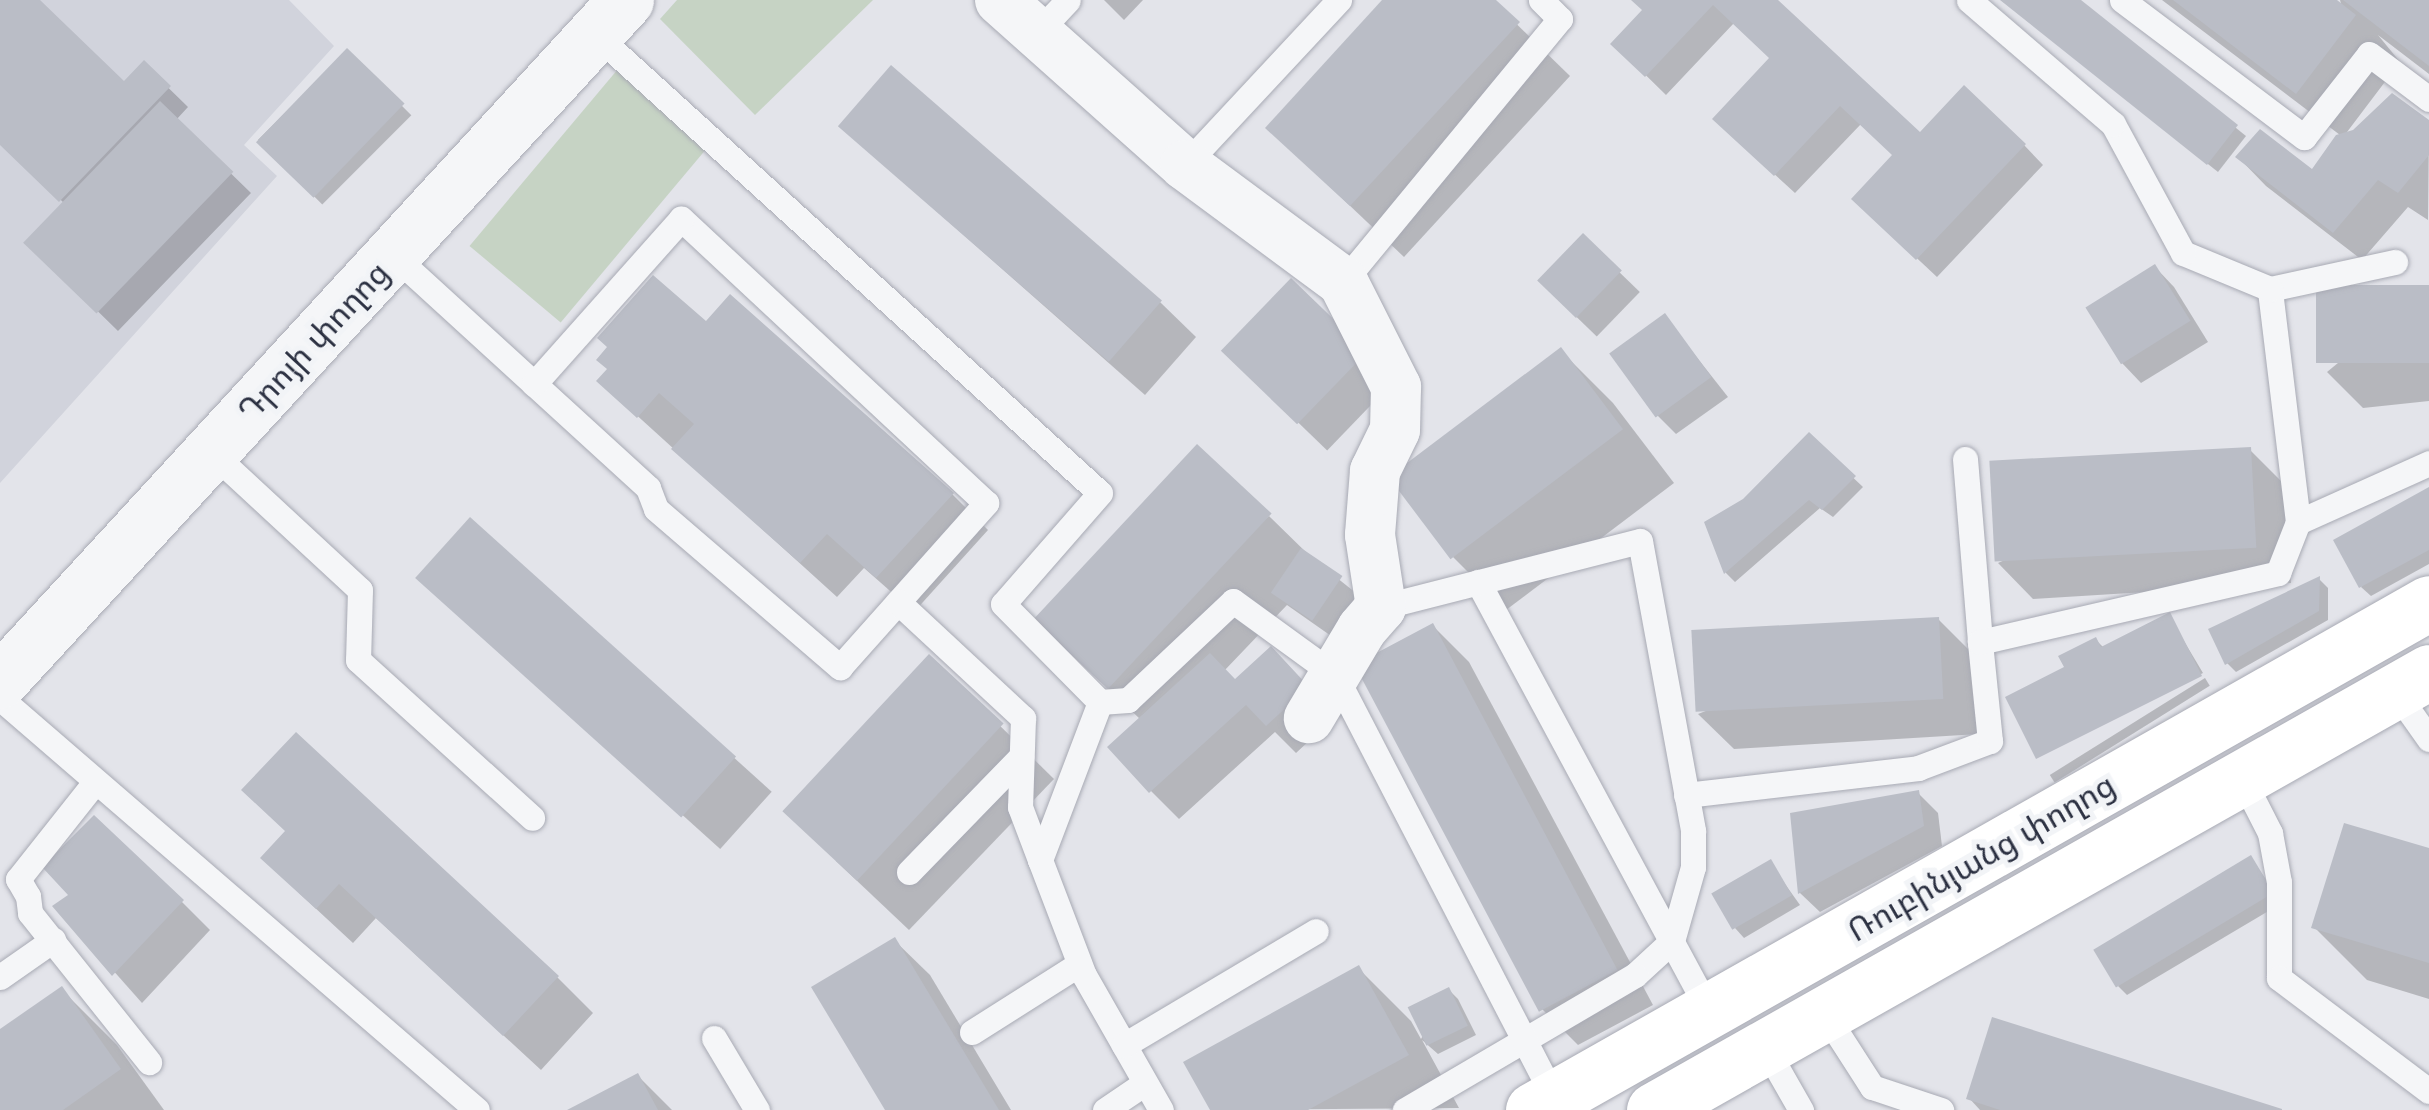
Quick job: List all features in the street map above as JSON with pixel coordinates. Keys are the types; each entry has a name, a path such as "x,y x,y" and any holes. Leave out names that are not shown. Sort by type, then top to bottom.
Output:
{"main road":[{"name":"Ռուբինյանց փողոց","path":"1544,1104 2429,604"},
{"name":"Ռուբինյանց փողոց","path":"1654,1110 2412,682"}],"street":[{"path":"1000,0 1052,16 1185,165 1343,282 1396,387 1395,430 1375,470 1370,535 1382,607 1309,718"},
{"name":"Դրոյի փողոց","path":"0,681 611,17"}],"lane":[{"path":"1185,165 1339,0"},
{"path":"1343,282 1560,19 1541,0"},
{"path":"1969,0 2113,124 2183,253 2270,289 2395,262"},
{"path":"2122,0 2304,137 2370,54 2429,99"},
{"path":"611,17 1100,493 1003,604 1100,702 1128,700 1233,602 1335,675 1524,1041 1544,1104"},
{"path":"392,254 534,384 648,488 656,509 840,667 986,503 681,219 534,384"},
{"path":"1980,642 2278,574 2298,522 2270,289"},
{"path":"211,452 360,590 358,660 532,818"},
{"path":"1686,795 1918,768 1990,741 1965,459"},
{"path":"2298,522 2429,463"},
{"path":"1382,607 1640,541 1686,795 1692,868 1672,941 1635,975 1405,1110"},
{"path":"1478,582 1710,1011"},
{"path":"898,602 1023,718 1020,807 1080,964 1161,1110"},
{"path":"2412,682 2429,739"},
{"path":"0,698 477,1110"},
{"path":"1040,860 1100,702"},
{"path":"909,872 1021,756"},
{"path":"2242,778 2270,833 2273,849 2279,882 2279,978 2429,1092"},
{"path":"95,782 18,878 28,896 30,913 150,1062"},
{"path":"1124,1045 1316,932"},
{"path":"0,977 52,940"},
{"path":"972,1032 1080,964"},
{"path":"1825,1014 1872,1086 1941,1110"},
{"path":"714,1038 757,1110"},
{"path":"1765,1047 1801,1110"},
{"path":"1104,1110 1145,1083"}],"shaded area":[{"path":"0,0 289,0 334,46 244,145 277,176 0,483"}],"green space":[{"path":"677,0 873,0 755,115 660,19"},
{"path":"618,69 709,145 561,322 470,246"}],"building":[{"path":"0,0 40,0 124,81 144,60 171,86 59,202 0,145"},
{"path":"1382,0 1496,0 1520,22 1350,206 1265,128"},
{"path":"1631,0 1778,0 1920,132 1964,85 2026,144 1916,260 1851,199 1892,155 1840,106 1774,176 1712,119 1769,58 1713,5 1645,77 1610,44 1642,10"},
{"path":"2000,0 2081,0 2238,125 2207,165"},
{"path":"2173,0 2337,0 2356,15 2296,94"},
{"path":"2343,0 2429,0 2429,66"},
{"path":"347,48 405,104 314,198 256,142"},
{"path":"891,65 1162,301 1109,362 838,126"},
{"path":"2392,93 2429,120 2429,155 2398,193 2378,180 2333,233 2235,157 2260,129 2312,169 2336,135 2353,130"},
{"path":"160,101 233,172 97,314 23,243"},
{"path":"1583,233 1622,271 1576,318 1537,280"},
{"path":"2155,264 2191,321 2121,364 2085,307"},
{"path":"653,275 706,321 730,294 954,493 876,578 827,534 800,563 671,449 694,424 659,393 637,418 596,381 607,369 596,360 607,347 597,338"},
{"path":"1291,278 1367,352 1297,424 1221,351"},
{"path":"2316,285 2429,285 2429,363 2316,363"},
{"path":"1665,313 1711,377 1656,417 1609,354"},
{"path":"1561,347 1623,429 1450,559 1388,477"},
{"path":"1809,432 1856,476 1822,510 1809,500 1724,574 1704,522 1743,499"},
{"path":"1197,444 1272,514 1108,689 1033,620"},
{"path":"2251,447 2256,548 1995,562 1989,461"},
{"path":"2429,487 2429,550 2359,588 2333,540"},
{"path":"470,517 736,757 681,817 415,578"},
{"path":"1301,548 1342,576 1312,621 1271,593"},
{"path":"2320,576 2319,611 2225,665 2208,629"},
{"path":"2170,612 2202,676 2036,759 2005,697 2064,667 2058,656 2096,637 2101,647"},
{"path":"1939,617 1943,699 1696,712 1691,630"},
{"path":"1433,623 1618,970 1539,1012 1354,665"},
{"path":"1271,646 1309,687 1266,726 1246,705 1149,793 1107,747 1210,653 1235,679"},
{"path":"929,654 1004,724 857,881 782,811"},
{"path":"296,732 559,976 503,1036 339,884 316,909 260,858 285,831 241,790"},
{"path":"1919,790 1924,826 1798,894 1790,813"},
{"path":"94,815 184,900 112,976 52,906 68,895 42,867"},
{"path":"2344,823 2429,848 2429,963 2311,928"},
{"path":"2251,855 2274,893 2116,987 2093,950"},
{"path":"1771,859 1792,895 1732,930 1711,894"},
{"path":"895,937 999,1110 885,1110 811,987"},
{"path":"1359,965 1409,1055 1308,1110 1210,1110 1183,1062"},
{"path":"62,986 121,1069 63,1110 0,1110 0,1029"},
{"path":"1449,987 1468,1026 1427,1046 1408,1007"},
{"path":"1992,1017 2282,1110 2000,1110 1966,1099"},
{"path":"638,1073 658,1110 567,1110"}]}
